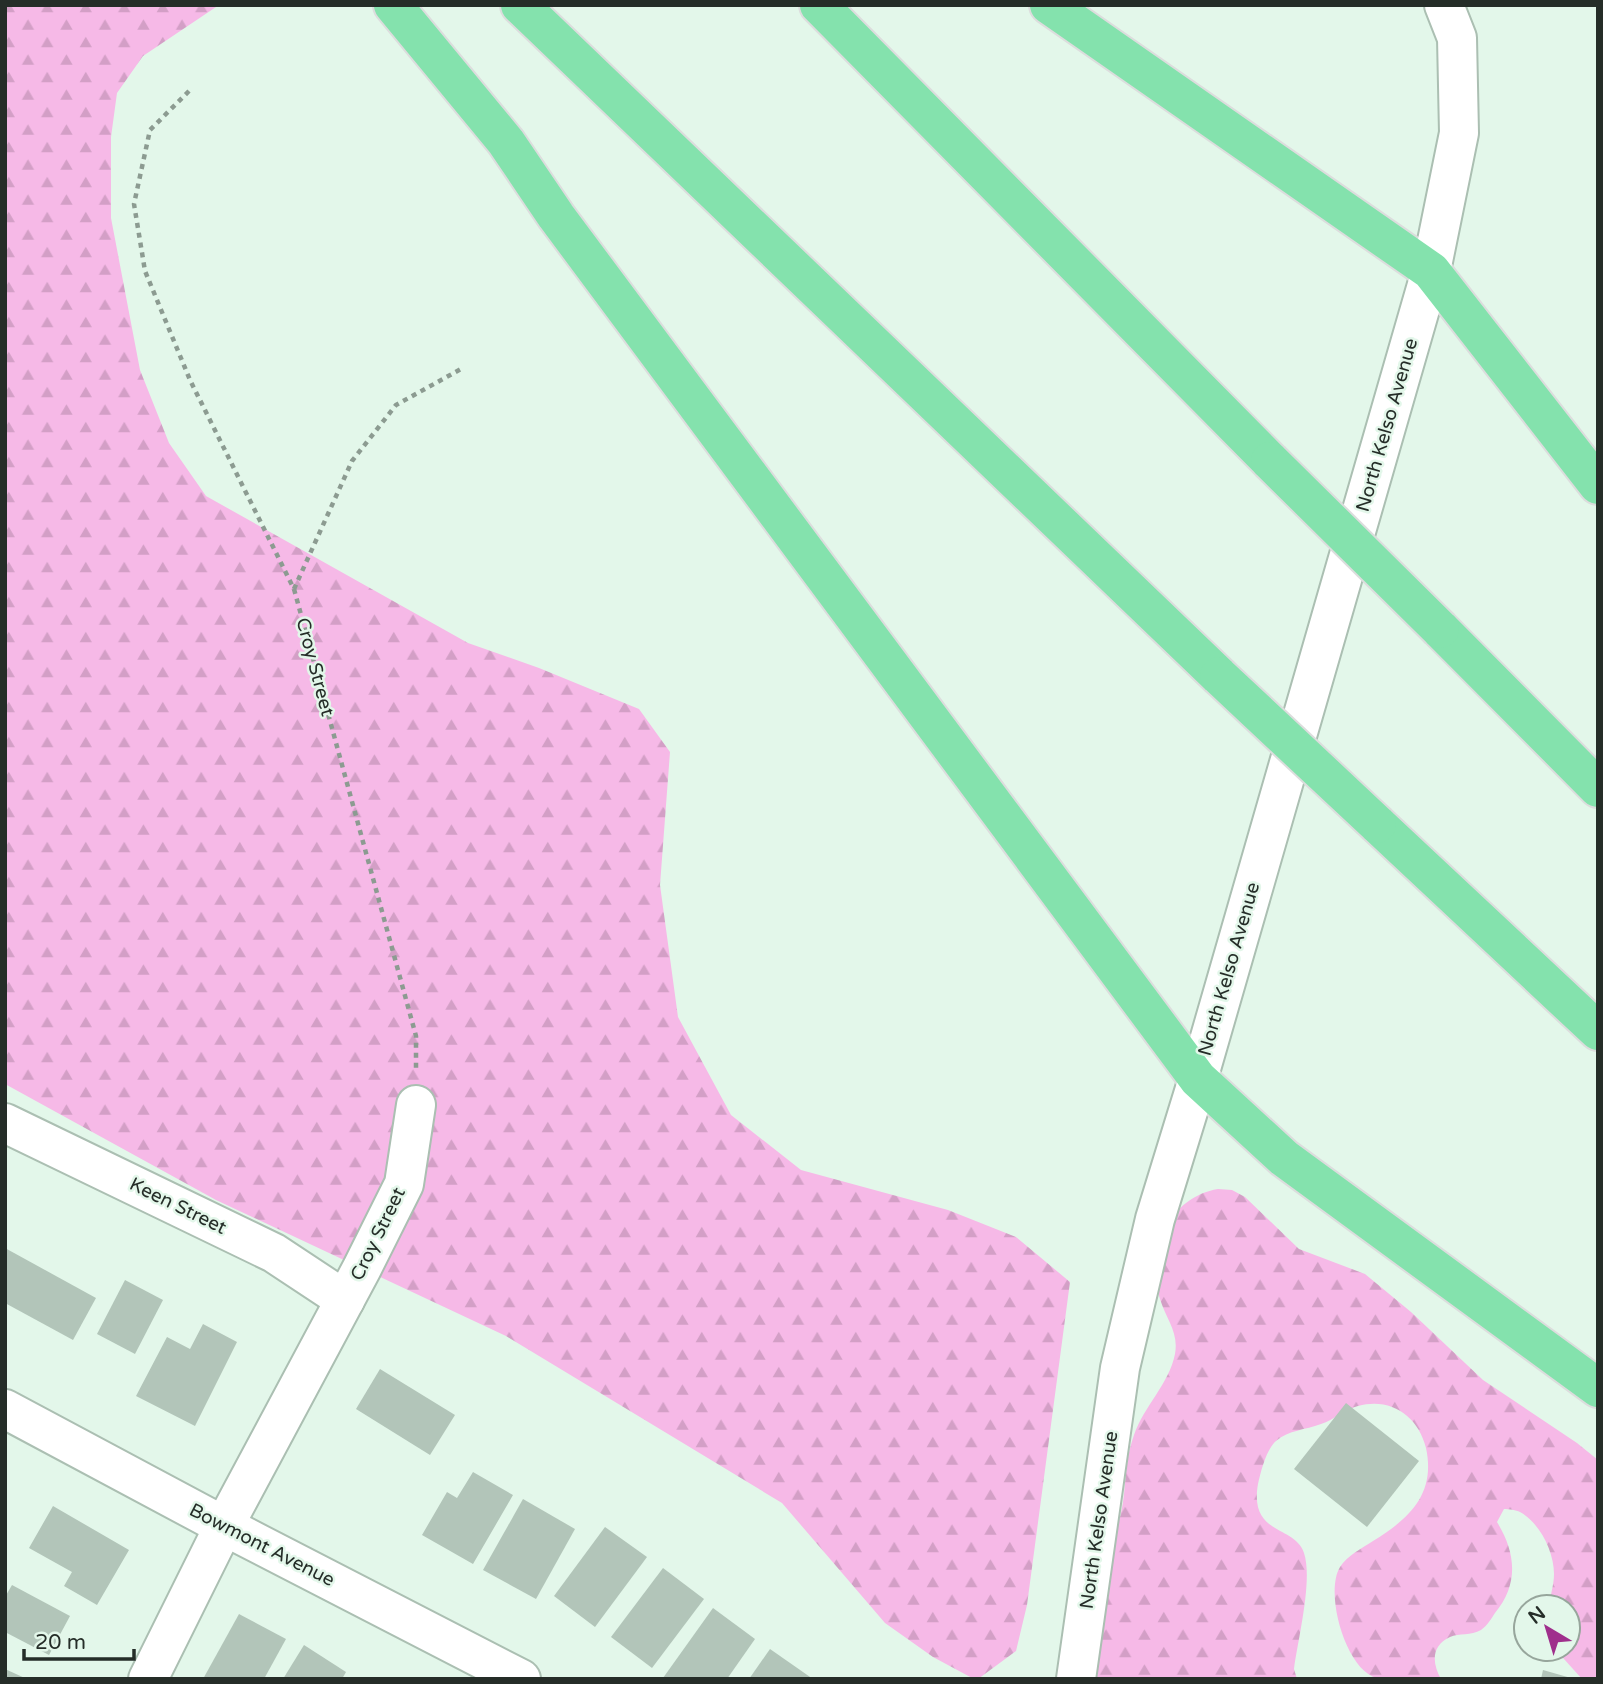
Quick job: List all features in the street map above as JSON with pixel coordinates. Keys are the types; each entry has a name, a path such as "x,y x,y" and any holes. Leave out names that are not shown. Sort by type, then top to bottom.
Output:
{"highway":[{"path":"393,5 506,142 573,238 1198,1079 1284,1158 1598,1388"},
{"path":"520,5 1219,676 1598,1031"},
{"path":"818,5 1269,461 1598,788"},
{"path":"1049,5 1431,271 1598,485"}],"street":[{"name":"North Kelso Avenue","path":"1076,1679 1120,1368 1155,1219 1198,1079 1431,271 1459,133 1457,38 1444,5"},
{"name":"Croy Street","path":"148,1679 404,1184 416,1105"},
{"name":"Keen Street","path":"5,1122 274,1252 345,1300"},
{"name":"Bowmont Avenue","path":"5,1409 521,1679"}],"path":[{"name":"Croy Street","path":"189,91 150,130 134,204 145,271 190,380 294,589 416,1036 416,1105"},
{"path":"294,589 352,461 396,405 461,369"}],"green space":[{"path":"5,5 219,5 143,56 117,93 111,137 111,218 140,370 169,443 206,496 468,643 539,668 639,709 670,752 660,885 678,1017 731,1115 801,1170 948,1210 1016,1237 1070,1282 1027,1605 1016,1651 978,1679 933,1657 885,1623 782,1503 506,1336 216,1200 5,1084"},
{"path":"1218,1189 1232,1190 1245,1197 1299,1249 1365,1274 1411,1312 1483,1380 1598,1460 1598,1679 1582,1679 1568,1663 1582,1663 1582,1593 1551,1593 1554,1574 1549,1548 1534,1523 1518,1511 1508,1509 1504,1509 1497,1522 1511,1557 1508,1591 1483,1628 1477,1632 1450,1637 1439,1645 1435,1661 1441,1679 1377,1678 1366,1672 1356,1661 1347,1647 1337,1612 1336,1579 1340,1567 1351,1556 1398,1524 1417,1504 1427,1479 1428,1464 1422,1437 1410,1418 1392,1407 1370,1404 1353,1407 1326,1422 1281,1437 1269,1450 1264,1461 1258,1484 1257,1501 1260,1513 1266,1521 1299,1544 1306,1565 1306,1594 1294,1669 1297,1679 1079,1679 1110,1543 1121,1515 1127,1463 1134,1435 1167,1375 1175,1354 1174,1332 1158,1290 1166,1230 1180,1208 1201,1194"}],"building":[{"path":"5,1248 96,1298 73,1340 5,1303"},
{"path":"125,1280 163,1300 135,1354 97,1334"},
{"path":"203,1324 237,1342 195,1426 136,1396 167,1337 190,1349"},
{"path":"380,1369 455,1415 430,1455 356,1409"},
{"path":"1346,1403 1419,1461 1367,1527 1294,1469"},
{"path":"473,1472 513,1495 473,1564 422,1535 447,1492 457,1498"},
{"path":"523,1499 575,1529 536,1599 483,1570"},
{"path":"53,1506 129,1550 97,1605 64,1586 72,1572 29,1548"},
{"path":"605,1527 647,1557 595,1627 554,1596"},
{"path":"663,1568 704,1599 652,1668 611,1637"},
{"path":"12,1585 70,1616 49,1655 5,1632 5,1597"},
{"path":"713,1608 755,1639 727,1679 663,1678"},
{"path":"239,1614 286,1639 264,1679 203,1679"},
{"path":"304,1645 346,1672 342,1679 283,1679"},
{"path":"770,1649 813,1679 749,1679"},
{"path":"5,1669 27,1679 5,1679"},
{"path":"1543,1670 1571,1678 1571,1679 1541,1679"}]}
